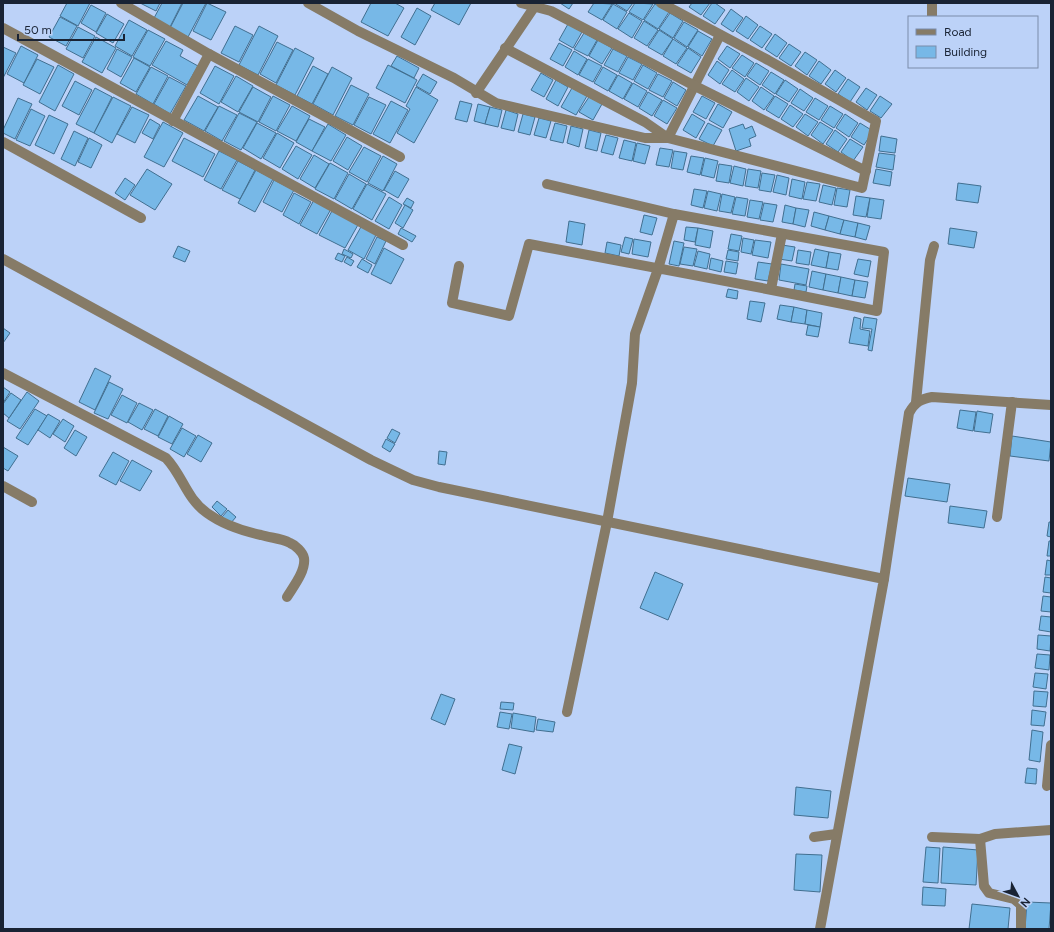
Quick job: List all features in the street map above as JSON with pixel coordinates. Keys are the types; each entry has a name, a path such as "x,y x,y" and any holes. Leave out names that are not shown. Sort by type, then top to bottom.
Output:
{"street":[{"path":"121,3 209,54 400,157"},
{"path":"308,3 358,31 454,78 496,103 646,138 668,138 862,188 876,121 661,3"},
{"path":"521,3 535,5 551,11 695,86 866,170"},
{"path":"932,3 932,16"},
{"path":"476,92 535,5"},
{"path":"3,28 403,245"},
{"path":"668,138 720,35"},
{"path":"505,48 645,122 668,138"},
{"path":"173,121 209,54"},
{"path":"3,142 142,218"},
{"path":"459,266 452,303 509,316 529,244 771,289 877,311 884,252 674,214 547,184"},
{"path":"567,712 607,522 632,383 635,334 658,269 674,214"},
{"path":"771,289 782,234"},
{"path":"916,402 930,260 934,246"},
{"path":"3,259 413,480 439,487 884,579"},
{"path":"3,373 166,458 174,466 190,498 208,514 227,524 260,535 279,539 298,548 304,558 302,568 287,597"},
{"path":"820,929 836,834 884,579 909,413 916,402 922,398 932,397 1051,405"},
{"path":"997,517 1012,402"},
{"path":"3,486 32,502"},
{"path":"1047,786 1051,745"},
{"path":"932,837 980,839 995,834 1051,830"},
{"path":"814,837 836,834"},
{"path":"980,839 984,886 989,893 1014,899 1021,905 1021,929"}],"building":[{"path":"67,3 90,3 78,26 60,16"},
{"path":"140,3 160,3 156,11"},
{"path":"162,3 182,3 169,29 153,20"},
{"path":"183,3 206,3 188,37 170,28"},
{"path":"207,3 226,12 211,40 193,31"},
{"path":"371,3 395,3 404,8 388,36 361,22"},
{"path":"435,3 471,3 459,25 431,10"},
{"path":"560,3 573,3 569,9"},
{"path":"594,3 612,4 602,20 588,12"},
{"path":"614,3 633,3 627,11"},
{"path":"635,3 653,4 643,20 629,12"},
{"path":"692,3 710,3 701,15 689,7"},
{"path":"712,3 715,3 725,10 715,24 703,16"},
{"path":"613,4 627,12 617,29 603,20"},
{"path":"655,4 669,12 658,29 644,20"},
{"path":"91,5 106,13 96,32 81,23"},
{"path":"417,8 431,16 415,45 401,37"},
{"path":"731,9 743,18 733,32 721,24"},
{"path":"629,13 642,21 632,38 618,29"},
{"path":"670,13 683,21 673,38 659,29"},
{"path":"107,14 124,24 113,43 96,33"},
{"path":"746,16 758,25 748,39 736,31"},
{"path":"60,17 77,26 66,46 49,37"},
{"path":"129,20 147,30 132,56 115,46"},
{"path":"644,21 658,30 647,46 634,38"},
{"path":"684,22 698,30 687,47 674,38"},
{"path":"568,24 582,32 573,48 559,40"},
{"path":"235,26 253,35 239,62 221,53"},
{"path":"259,26 278,36 258,75 239,65"},
{"path":"760,26 772,34 762,48 750,40"},
{"path":"78,27 95,36 83,58 66,49"},
{"path":"148,30 165,39 150,66 133,57"},
{"path":"659,30 673,39 662,55 648,47"},
{"path":"698,31 712,39 702,56 688,47"},
{"path":"584,33 597,40 588,56 574,49"},
{"path":"775,34 787,43 777,57 765,49"},
{"path":"96,37 116,48 102,73 82,62"},
{"path":"673,39 687,48 676,64 663,56"},
{"path":"598,40 612,48 602,64 589,56"},
{"path":"166,41 183,50 180,56 198,66 187,85 152,65"},
{"path":"277,42 293,50 276,83 260,74"},
{"path":"559,43 572,50 563,66 550,59"},
{"path":"789,44 801,52 791,66 779,58"},
{"path":"21,46 38,55 24,83 7,74"},
{"path":"727,46 740,54 730,68 718,59"},
{"path":"3,47 16,53 3,78"},
{"path":"295,48 314,58 295,95 276,85"},
{"path":"688,48 701,57 691,73 677,65"},
{"path":"117,49 132,57 121,77 107,69"},
{"path":"613,49 627,56 618,72 604,65"},
{"path":"574,51 587,59 578,75 565,67"},
{"path":"805,52 817,60 807,75 795,66"},
{"path":"742,55 754,63 745,77 732,68"},
{"path":"397,56 419,68 414,78 391,66"},
{"path":"628,57 642,64 633,80 619,73"},
{"path":"134,58 150,67 136,92 120,83"},
{"path":"37,59 54,67 40,94 23,85"},
{"path":"588,59 602,66 593,82 579,75"},
{"path":"717,61 729,70 720,84 708,75"},
{"path":"819,61 831,70 821,84 809,76"},
{"path":"756,63 769,71 760,85 747,76"},
{"path":"58,65 74,74 55,111 39,102"},
{"path":"388,65 417,80 405,103 376,88"},
{"path":"643,65 657,73 648,89 634,81"},
{"path":"215,66 234,76 219,104 200,93"},
{"path":"313,66 328,74 312,104 297,96"},
{"path":"151,67 168,76 153,104 136,94"},
{"path":"332,67 352,78 333,115 313,104"},
{"path":"603,67 617,75 608,91 594,83"},
{"path":"732,70 744,79 735,92 722,84"},
{"path":"835,70 846,78 836,92 825,84"},
{"path":"771,72 784,80 775,94 762,85"},
{"path":"541,73 553,80 544,97 531,90"},
{"path":"423,74 437,82 430,94 416,86"},
{"path":"658,74 672,81 663,97 649,90"},
{"path":"618,75 632,83 623,99 609,91"},
{"path":"236,76 253,86 238,112 221,102"},
{"path":"169,77 186,86 170,114 154,104"},
{"path":"746,78 759,87 749,101 737,92"},
{"path":"848,79 860,87 850,102 838,94"},
{"path":"556,80 568,87 558,106 546,99"},
{"path":"785,80 798,89 789,102 776,94"},
{"path":"75,81 92,90 79,115 62,106"},
{"path":"673,82 686,90 677,106 664,98"},
{"path":"633,83 647,91 638,107 624,99"},
{"path":"351,85 369,94 353,125 335,116"},
{"path":"253,87 271,97 258,122 239,112"},
{"path":"416,87 438,100 414,143 397,133 410,109 406,106"},
{"path":"761,87 774,96 764,110 752,101"},
{"path":"95,88 112,97 94,133 76,124"},
{"path":"572,88 587,96 576,115 561,107"},
{"path":"866,88 877,95 867,110 856,102"},
{"path":"800,89 813,98 804,111 791,103"},
{"path":"648,92 662,100 652,116 639,108"},
{"path":"198,96 218,107 204,131 184,120"},
{"path":"273,96 290,105 276,131 259,122"},
{"path":"702,96 715,103 706,119 693,112"},
{"path":"775,96 788,104 779,118 766,110"},
{"path":"880,96 892,104 881,118 870,111"},
{"path":"113,97 131,106 112,143 94,133"},
{"path":"369,97 386,105 371,134 354,125"},
{"path":"589,97 602,104 593,120 579,112"},
{"path":"18,98 32,104 15,139 3,133 3,130"},
{"path":"815,98 828,106 819,120 806,112"},
{"path":"663,100 677,108 667,124 654,116"},
{"path":"391,101 408,110 390,143 373,134"},
{"path":"460,101 472,104 467,122 455,119"},
{"path":"478,104 490,107 485,124 474,121"},
{"path":"718,104 732,112 723,128 709,120"},
{"path":"790,105 803,114 793,127 781,119"},
{"path":"219,106 237,115 222,141 205,131"},
{"path":"292,106 310,116 296,141 277,131"},
{"path":"830,106 843,114 834,128 821,120"},
{"path":"132,107 149,115 135,143 117,134"},
{"path":"490,107 502,110 498,127 485,124"},
{"path":"31,109 45,116 30,146 16,140"},
{"path":"506,110 518,114 514,131 501,128"},
{"path":"239,113 257,122 241,150 224,141"},
{"path":"523,114 535,117 530,135 518,132"},
{"path":"692,114 705,122 696,138 683,130"},
{"path":"805,114 818,122 808,136 796,127"},
{"path":"845,114 858,123 849,137 836,128"},
{"path":"49,115 68,124 54,154 35,145"},
{"path":"539,118 551,121 546,138 534,135"},
{"path":"150,119 160,125 153,139 142,133"},
{"path":"309,119 325,127 312,151 296,142"},
{"path":"163,122 183,133 164,167 144,157"},
{"path":"820,122 833,130 823,144 811,135"},
{"path":"257,123 276,133 261,159 243,148"},
{"path":"555,123 567,126 563,143 550,140"},
{"path":"708,123 722,130 713,146 699,139"},
{"path":"860,123 873,131 864,145 851,137"},
{"path":"328,124 346,135 331,161 312,151"},
{"path":"743,124 745,129 752,126 756,136 749,139 751,146 736,151 729,129"},
{"path":"571,126 583,129 579,147 567,143"},
{"path":"589,130 601,133 597,151 585,148"},
{"path":"835,130 847,139 838,152 826,144"},
{"path":"74,131 88,138 75,166 61,159"},
{"path":"277,133 294,143 280,168 263,158"},
{"path":"606,135 618,138 613,155 601,152"},
{"path":"881,136 897,139 895,153 879,151"},
{"path":"347,137 362,146 348,170 333,161"},
{"path":"89,138 102,145 91,168 78,162"},
{"path":"184,138 215,154 203,177 172,161"},
{"path":"850,139 863,147 853,161 841,152"},
{"path":"624,140 636,143 632,161 619,158"},
{"path":"637,143 650,146 645,164 633,161"},
{"path":"296,146 312,155 298,179 282,169"},
{"path":"364,147 381,156 367,182 349,172"},
{"path":"660,148 673,150 669,167 656,165"},
{"path":"219,151 237,160 221,189 204,180"},
{"path":"674,151 687,153 683,170 671,168"},
{"path":"879,153 895,155 893,170 876,167"},
{"path":"314,155 329,164 315,188 300,179"},
{"path":"383,156 397,164 383,191 368,183"},
{"path":"691,156 704,158 700,175 687,172"},
{"path":"705,158 718,161 714,178 701,175"},
{"path":"238,161 255,170 240,199 222,190"},
{"path":"330,163 348,173 334,199 315,189"},
{"path":"719,164 732,166 729,183 716,181"},
{"path":"734,166 746,169 743,186 730,183"},
{"path":"147,169 172,184 155,210 130,195"},
{"path":"748,169 761,171 758,188 745,186"},
{"path":"876,169 892,172 890,186 873,183"},
{"path":"256,170 273,179 255,212 238,203"},
{"path":"395,171 409,179 398,198 384,190"},
{"path":"762,173 775,175 771,192 759,190"},
{"path":"349,174 366,184 352,209 335,199"},
{"path":"777,175 789,178 786,195 773,192"},
{"path":"125,178 135,185 125,200 115,193"},
{"path":"792,179 805,182 802,199 789,196"},
{"path":"274,180 294,190 282,212 263,202"},
{"path":"807,182 820,184 816,201 803,199"},
{"path":"958,183 981,186 978,203 956,200"},
{"path":"367,184 386,194 372,220 353,209"},
{"path":"823,185 836,188 832,205 819,202"},
{"path":"837,188 850,190 847,207 834,205"},
{"path":"694,189 707,191 703,208 691,205"},
{"path":"708,191 721,194 717,211 704,208"},
{"path":"294,193 311,202 299,224 283,215"},
{"path":"722,194 735,197 731,213 719,211"},
{"path":"856,196 870,198 866,217 853,215"},
{"path":"389,197 402,205 389,229 375,221"},
{"path":"736,197 748,199 745,216 732,214"},
{"path":"407,198 414,202 411,208 403,204"},
{"path":"870,198 884,200 881,219 867,217"},
{"path":"314,200 331,209 317,234 300,225"},
{"path":"750,200 763,202 759,219 747,217"},
{"path":"764,203 777,205 773,222 760,220"},
{"path":"405,205 413,210 403,228 395,223"},
{"path":"785,205 796,208 793,224 782,222"},
{"path":"796,208 809,210 805,227 793,224"},
{"path":"333,209 359,223 345,248 319,235"},
{"path":"814,212 829,216 825,230 811,226"},
{"path":"644,215 657,218 652,235 640,232"},
{"path":"829,216 844,220 840,234 825,230"},
{"path":"844,220 858,223 855,237 840,234"},
{"path":"569,221 585,224 582,245 566,242"},
{"path":"858,223 870,226 866,240 855,237"},
{"path":"362,225 377,233 364,259 348,250"},
{"path":"686,227 698,228 695,242 684,240"},
{"path":"401,228 416,236 412,242 398,234"},
{"path":"698,228 713,231 710,248 695,245"},
{"path":"950,228 977,232 974,248 948,244"},
{"path":"731,234 742,236 739,251 728,249"},
{"path":"377,237 386,241 375,264 366,259"},
{"path":"625,237 633,239 629,254 621,252"},
{"path":"743,238 754,240 751,254 741,252"},
{"path":"634,239 651,242 648,257 632,254"},
{"path":"755,240 771,242 768,258 752,255"},
{"path":"674,241 684,243 679,266 669,264"},
{"path":"607,242 621,245 619,256 605,253"},
{"path":"782,245 795,247 792,261 779,259"},
{"path":"178,246 190,251 185,262 173,257"},
{"path":"684,247 697,249 693,266 680,264"},
{"path":"384,248 404,259 391,284 371,274"},
{"path":"344,249 353,254 351,258 342,254"},
{"path":"815,249 829,252 826,268 811,265"},
{"path":"728,250 739,252 738,261 726,259"},
{"path":"798,250 811,252 809,265 796,263"},
{"path":"698,251 710,254 707,269 694,266"},
{"path":"829,252 841,254 838,270 826,268"},
{"path":"338,253 345,256 342,262 335,259"},
{"path":"347,257 354,261 351,266 344,262"},
{"path":"711,258 723,261 721,272 709,269"},
{"path":"362,259 372,265 368,273 357,267"},
{"path":"858,259 871,261 868,277 854,274"},
{"path":"726,261 738,263 736,274 724,272"},
{"path":"758,262 772,264 768,281 755,279"},
{"path":"781,264 809,269 806,285 779,280"},
{"path":"812,271 826,274 823,290 809,287"},
{"path":"826,274 841,277 838,293 823,290"},
{"path":"841,277 855,280 852,296 838,293"},
{"path":"855,280 868,282 865,298 852,296"},
{"path":"795,284 807,286 806,292 794,290"},
{"path":"728,289 738,291 737,299 726,297"},
{"path":"750,301 765,303 761,322 747,319"},
{"path":"780,305 794,307 791,322 777,319"},
{"path":"794,307 807,310 805,324 791,322"},
{"path":"807,310 822,313 820,327 805,324"},
{"path":"854,317 861,319 860,329 870,331 868,346 849,343"},
{"path":"864,317 877,319 872,351 868,350 872,329 862,328"},
{"path":"808,325 820,327 818,337 806,335"},
{"path":"3,328 10,333 3,343"},
{"path":"95,368 111,376 95,410 79,402"},
{"path":"109,382 123,389 108,419 94,413"},
{"path":"3,387 10,392 3,403"},
{"path":"27,392 39,401 20,429 7,421"},
{"path":"11,393 21,400 9,418 3,413 3,404"},
{"path":"122,395 137,403 127,423 111,415"},
{"path":"139,403 153,410 142,430 128,422"},
{"path":"35,409 47,416 28,445 16,438"},
{"path":"155,409 168,416 158,436 144,429"},
{"path":"960,410 976,412 973,431 957,428"},
{"path":"977,411 993,414 990,433 974,431"},
{"path":"48,414 60,421 50,438 38,430"},
{"path":"169,416 183,424 172,444 158,437"},
{"path":"63,419 74,426 65,442 53,434"},
{"path":"182,428 196,436 184,457 170,449"},
{"path":"392,429 400,433 395,443 387,438"},
{"path":"75,430 87,437 76,456 64,448"},
{"path":"198,435 212,443 201,462 187,454"},
{"path":"1012,436 1051,442 1049,461 1010,456"},
{"path":"386,439 395,444 390,452 382,447"},
{"path":"3,447 18,456 8,471 3,468"},
{"path":"439,451 447,452 445,465 438,464"},
{"path":"113,452 129,461 116,485 99,476"},
{"path":"132,460 152,471 140,491 120,481"},
{"path":"908,478 950,484 947,502 905,496"},
{"path":"217,501 227,509 221,516 212,507"},
{"path":"950,506 987,511 984,528 948,523"},
{"path":"228,510 236,517 230,524 222,517"},
{"path":"1049,522 1051,522 1051,537 1047,536"},
{"path":"1049,541 1051,541 1051,556 1047,556"},
{"path":"1047,560 1051,561 1051,575 1045,575"},
{"path":"655,572 683,584 668,620 640,608"},
{"path":"1045,577 1051,578 1051,593 1043,592"},
{"path":"1043,596 1051,597 1051,612 1041,611"},
{"path":"1041,616 1051,617 1051,632 1039,630"},
{"path":"1038,635 1051,636 1050,651 1037,649"},
{"path":"1037,654 1050,655 1049,670 1035,668"},
{"path":"1035,673 1048,674 1046,689 1033,687"},
{"path":"1034,691 1048,692 1046,707 1033,706"},
{"path":"441,694 455,699 445,725 431,719"},
{"path":"501,702 514,703 513,710 500,709"},
{"path":"1032,710 1046,712 1044,726 1031,725"},
{"path":"500,712 512,714 509,729 497,727"},
{"path":"513,713 536,717 534,732 511,728"},
{"path":"538,719 555,722 553,732 536,730"},
{"path":"1032,730 1043,732 1040,762 1029,760"},
{"path":"509,744 522,747 515,774 502,770"},
{"path":"1027,768 1037,769 1036,784 1025,783"},
{"path":"796,787 831,791 828,818 794,815"},
{"path":"926,847 940,848 938,883 923,882"},
{"path":"943,847 978,850 976,885 941,883"},
{"path":"796,854 822,855 820,892 794,890"},
{"path":"923,887 946,889 945,906 922,905"},
{"path":"1027,902 1051,903 1049,929 1025,929"},
{"path":"972,904 1010,908 1008,929 969,929"}]}
